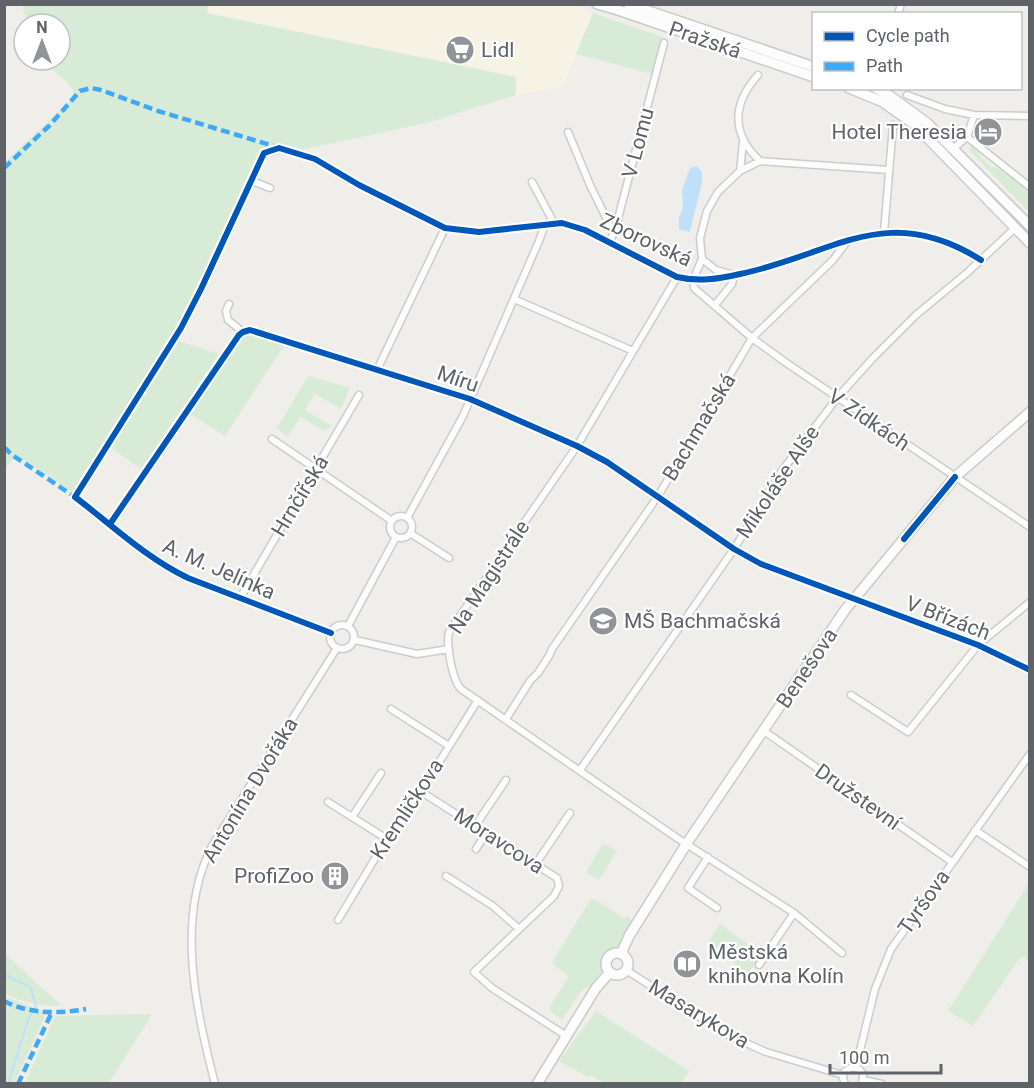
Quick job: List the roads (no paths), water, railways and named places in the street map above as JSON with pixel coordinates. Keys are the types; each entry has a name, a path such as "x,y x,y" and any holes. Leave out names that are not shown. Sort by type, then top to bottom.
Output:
{"street":[{"name":"Pražská","path":"597,4 812,76"},
{"name":"Pražská","path":"628,4 812,67"},
{"name":"V Lomu","path":"609,243 614,234 664,43"},
{"path":"758,75 748,87 738,114 738,128 743,141 760,161"},
{"path":"854,90 883,102 914,124 1029,243"},
{"path":"859,92 870,90"},
{"path":"877,90 883,102"},
{"path":"878,90 914,112 1029,226"},
{"path":"907,95 945,109 974,116 1029,116"},
{"path":"953,149 967,137 974,116"},
{"path":"884,233 893,125"},
{"path":"568,132 614,234"},
{"path":"967,137 1029,187"},
{"path":"740,171 743,141"},
{"name":"Zborovská","path":"75,498 181,328 264,153 279,148 315,159 359,185 446,228 479,232 554,223 585,230 676,277 693,280 759,270 850,239 884,233 932,238 958,247 981,260"},
{"path":"693,280 702,259 700,238 707,211 718,192 740,171 760,161 889,170"},
{"path":"252,181 270,188"},
{"path":"532,182 554,223"},
{"path":"406,518 470,399 545,224"},
{"path":"378,370 446,228"},
{"name":"Mikoláše Alše","path":"580,770 734,549 781,472 837,398 916,315 1015,228"},
{"name":"Bachmačská","path":"506,719 658,496 752,338 833,260 850,239"},
{"path":"702,259 716,270 734,275 732,284 715,305"},
{"name":"Na Magistrále","path":"676,277 577,446 449,633 449,649 456,683 461,689 687,843 794,913 842,953"},
{"name":"V Zídkách","path":"693,280 694,288 752,338 1029,527"},
{"path":"514,299 633,351"},
{"path":"110,524 243,332 228,320 226,311 229,304"},
{"name":"Míru","path":"243,332 250,330 470,399 577,446 607,462 734,549 761,564 853,600"},
{"name":"Hrnčířská","path":"240,598 359,395"},
{"name":"Benešova","path":"537,1083 565,1035 599,984 610,972 608,959 615,954 621,954 629,936 687,843 853,600 956,477 1029,412"},
{"path":"272,439 392,521"},
{"name":"A. M. Jelínka","path":"75,498 140,550 169,569 331,633"},
{"path":"392,521 400,517 406,518 412,525 410,533 405,537 396,537"},
{"path":"392,521 391,530 396,537"},
{"path":"410,533 449,558"},
{"path":"348,626 396,537"},
{"name":"V Břízách","path":"853,600 978,645 1029,670"},
{"path":"851,695 908,732 978,645 1029,602"},
{"path":"337,626 348,626 354,632 354,640 348,648 337,648 331,642 331,633 337,626"},
{"path":"354,640 417,654 449,649"},
{"name":"Antonína Dvořáka","path":"215,1083 201,1029 195,989 195,902 201,871 207,856 337,648"},
{"name":"Kremličkova","path":"338,920 387,839 400,825 478,700"},
{"path":"391,709 449,746"},
{"name":"Družstevní","path":"764,731 952,862"},
{"name":"Tyršova","path":"856,1067 875,989 891,949 1029,755"},
{"path":"352,817 381,772"},
{"path":"475,826 506,780"},
{"name":"Moravcova","path":"420,791 556,878 558,891 474,972 492,988 565,1035"},
{"path":"328,802 387,839"},
{"path":"536,865 570,813"},
{"path":"975,830 1029,867"},
{"path":"476,849 486,833"},
{"path":"708,857 688,888 717,908"},
{"path":"446,876 493,906 519,930"},
{"path":"759,965 794,913"},
{"path":"610,972 619,975 626,970 628,961 621,954"},
{"name":"Masarykova","path":"626,970 726,1034 766,1052 843,1075"},
{"path":"845,1083 843,1075 849,1068 856,1067 863,1074 863,1082 882,1083"}],"water":[{"path":"697,166 702,172 702,182 690,232 679,229 679,217 683,208 682,190 690,168"}],"waterway":[{"path":"4,974 31,988 36,1006 28,1020 8,1084"}],"place":[{"name":"Lidl","path":"460,50"},
{"name":"Hotel Theresia","path":"988,132"},
{"name":"MŠ Bachmačská","path":"603,621"},
{"name":"ProfiZoo","path":"335,876"},
{"name":"Městská knihovna Kolín","path":"687,964"}]}
